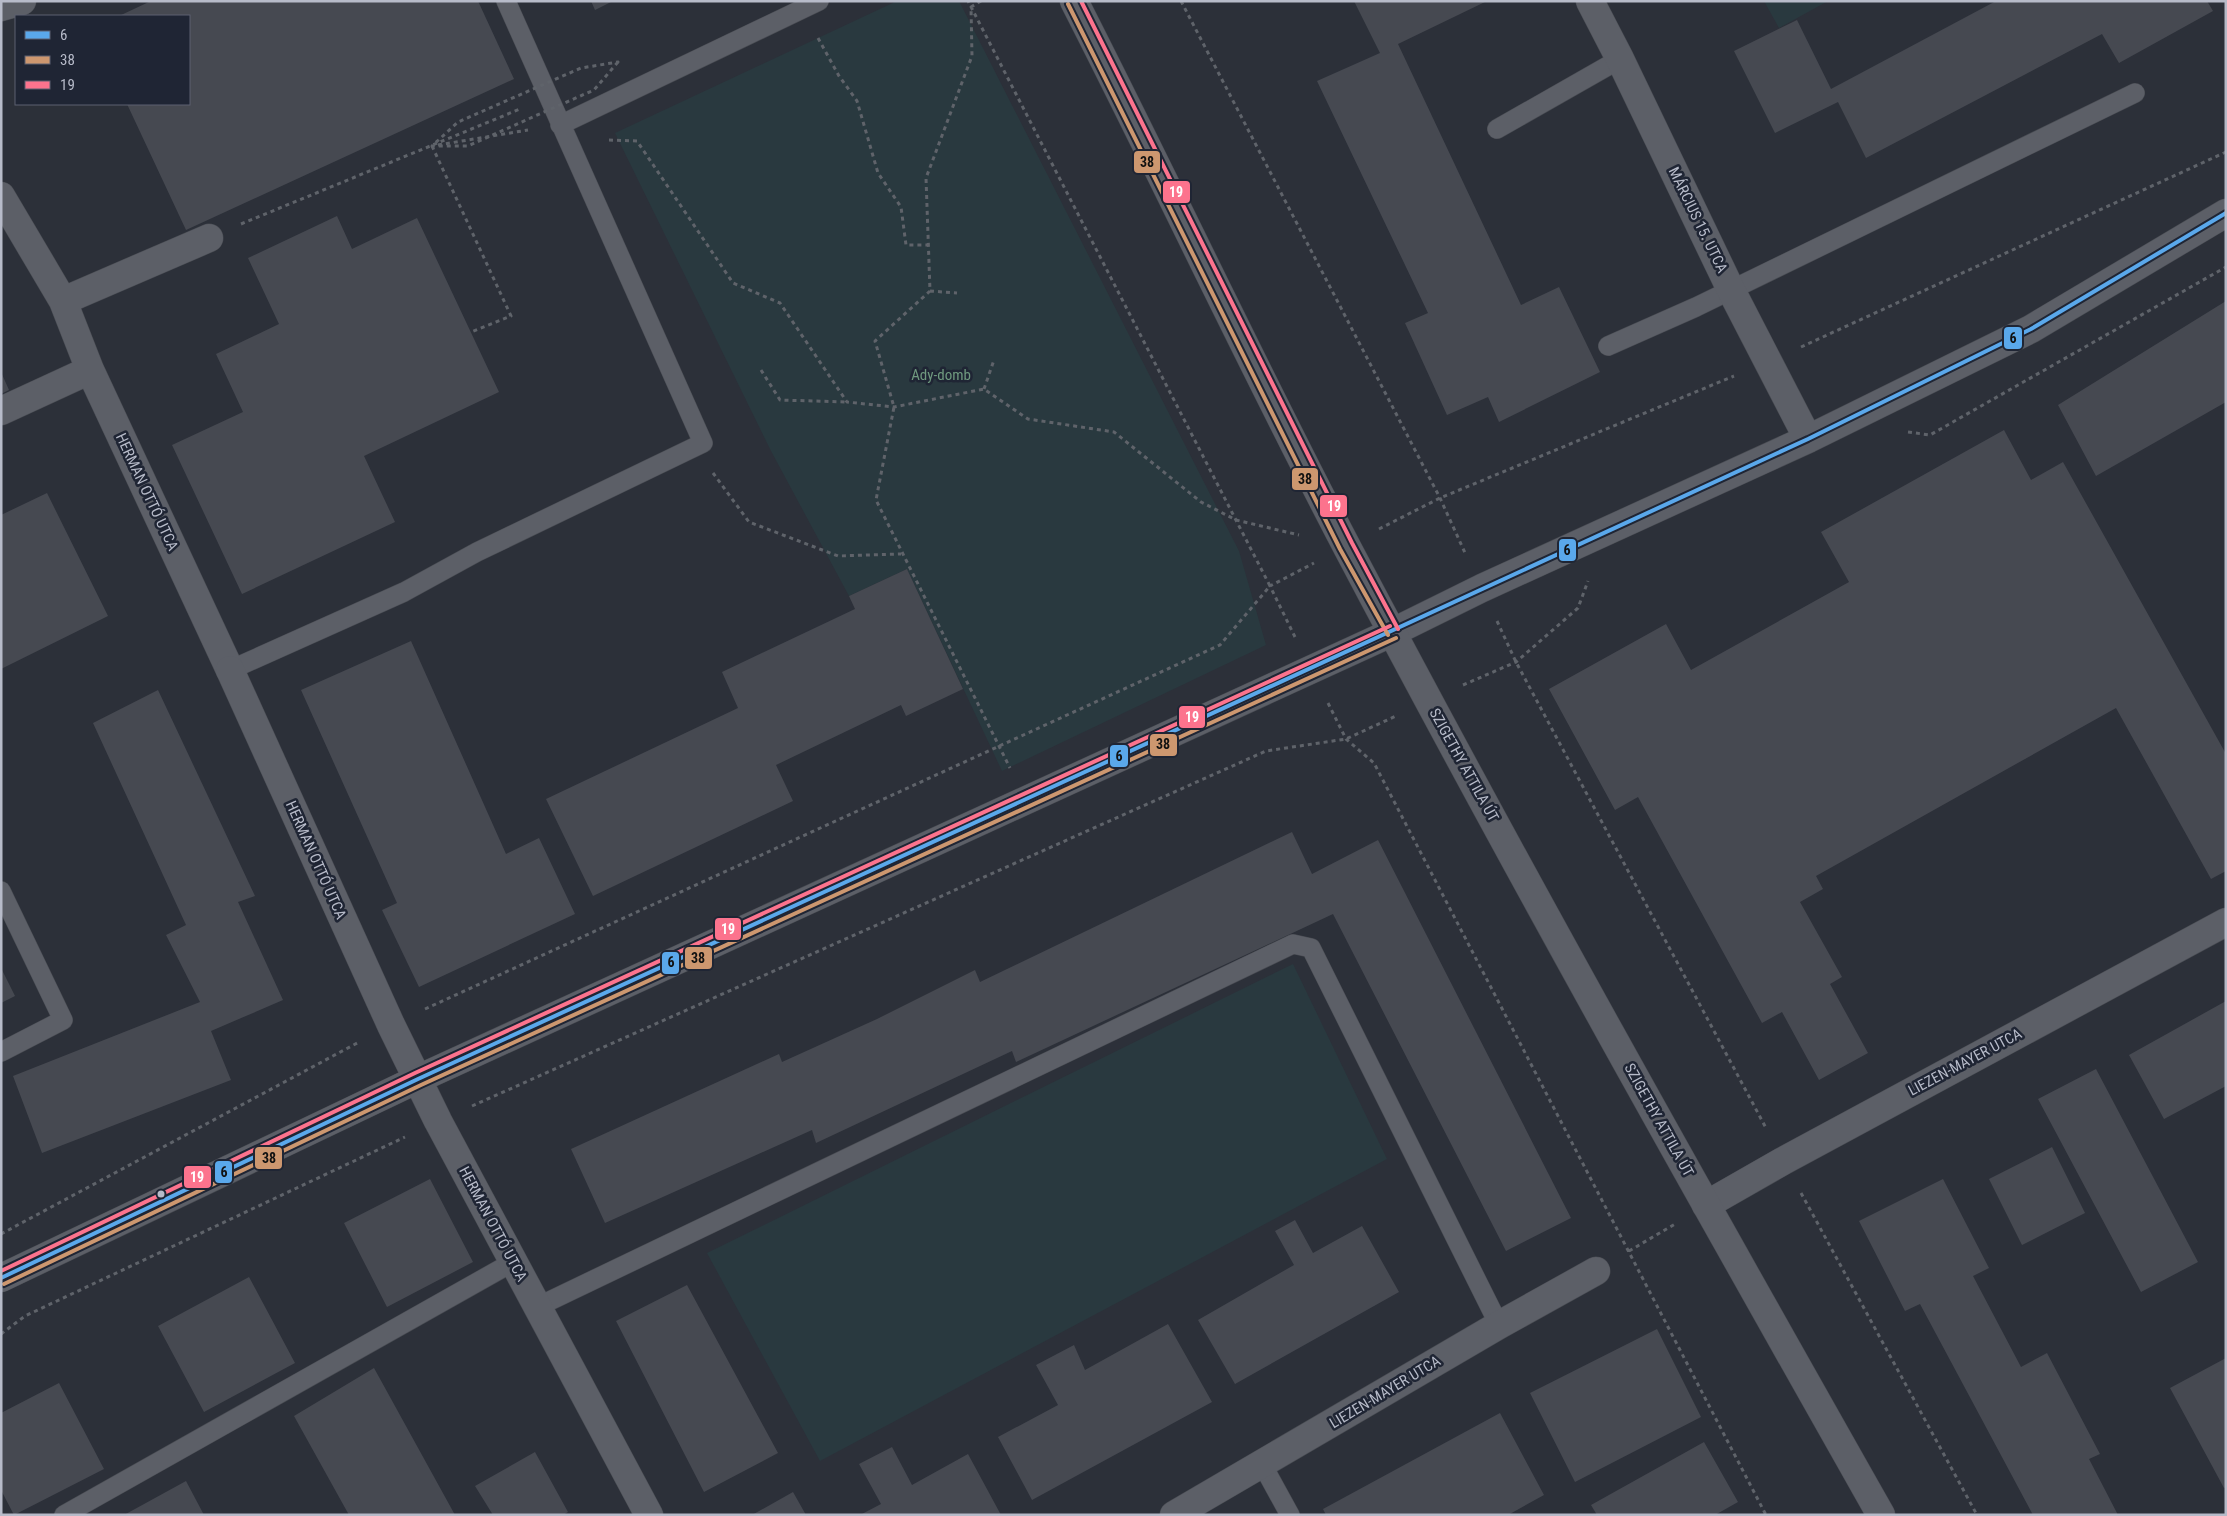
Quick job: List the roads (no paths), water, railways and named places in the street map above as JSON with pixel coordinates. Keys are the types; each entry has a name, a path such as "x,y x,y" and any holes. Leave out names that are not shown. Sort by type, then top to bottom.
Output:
{"street":[{"path":"1,7 22,1"},
{"name":"SZIGETHY ATTILA ÚT","path":"1074,1 1346,546 1428,701 1706,1205 1881,1515"},
{"name":"MÁRCIUS 15. UTCA","path":"1590,1 1620,58 1731,290 1808,439"},
{"name":"HERMAN OTTÓ UTCA","path":"1,196 63,301 90,370 230,670 390,1025 438,1121 649,1515"},
{"path":"1,1278 418,1079 1808,439 2031,329 2226,213"},
{"path":"63,301 209,238"},
{"path":"1,411 90,370"},
{"name":"LIEZEN-MAYER UTCA","path":"1706,1205 2226,922"},
{"name":"LIEZEN-MAYER UTCA","path":"1174,1515 1499,1325 1596,1271"}],"lane":[{"path":"230,670 404,592 477,552 703,443 506,1"},
{"path":"563,132 810,5"},
{"path":"1497,129 1620,58"},
{"path":"1608,346 1731,290 2135,93"},
{"path":"1,891 63,1020 1,1052"},
{"path":"537,1307 1293,944 1311,948 1499,1325"},
{"path":"64,1515 513,1262"},
{"path":"1262,1464 1290,1515"}],"park label":[{"name":"Ady-domb","path":"941,375"}]}
